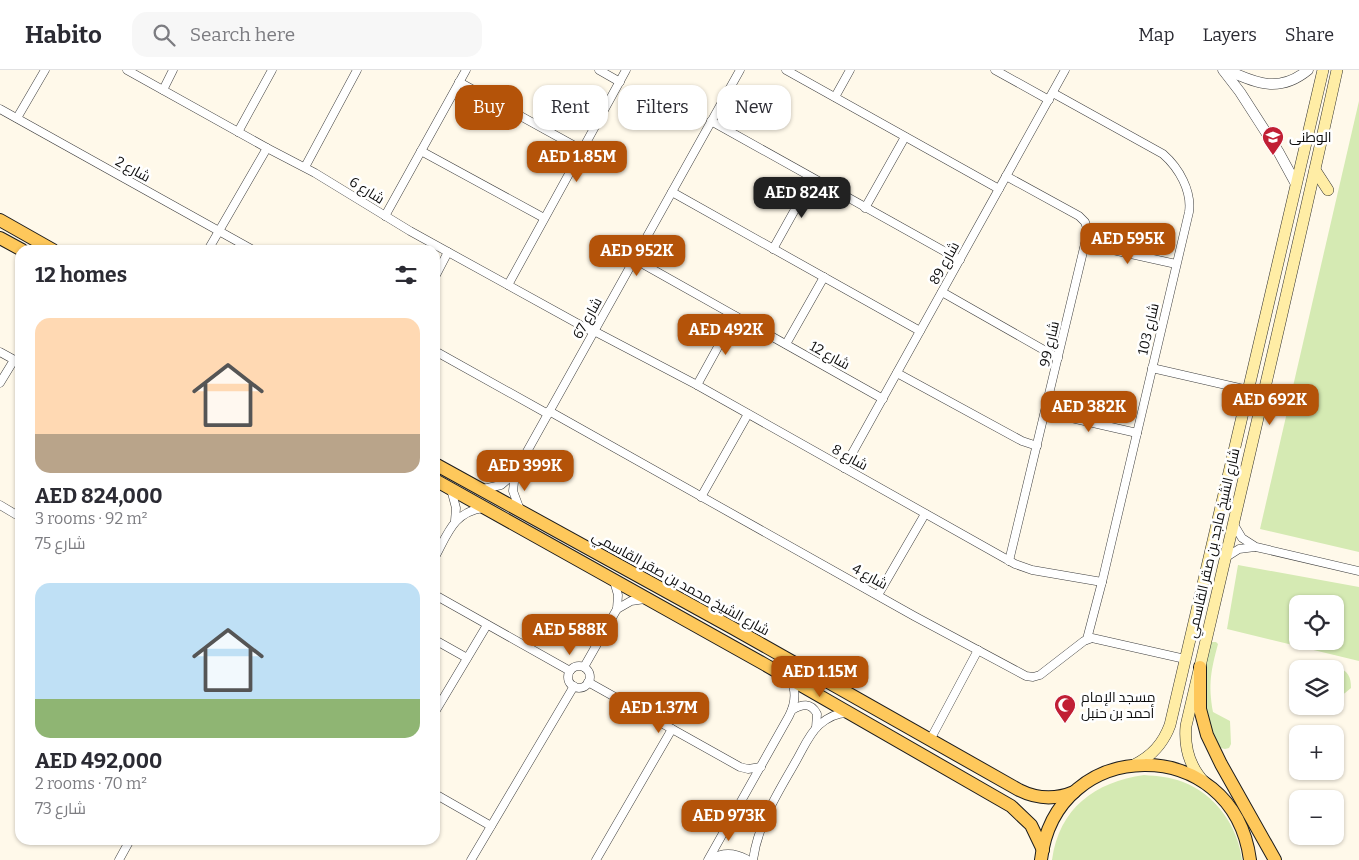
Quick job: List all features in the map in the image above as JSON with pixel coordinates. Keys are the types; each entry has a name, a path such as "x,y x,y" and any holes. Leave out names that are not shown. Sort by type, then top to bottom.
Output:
{"main road":[{"name":"شارع الشيخ ماجد بن صقر القاسمي","path":"1134,765 1150,756 1157,749 1166,734 1323,70"},
{"name":"شارع الشيخ ماجد بن صقر القاسمي","path":"1206,784 1190,762 1186,745 1186,726 1337,70"},
{"path":"1315,170 1328,190"},
{"path":"0,220 44,245"},
{"path":"0,238 15,247"},
{"path":"1248,390 1250,401 1244,433 1247,437 1254,437"},
{"name":"شارع الشيخ محمد بن صقر القاسمي","path":"440,467 1019,790 1032,796 1054,798 1074,792"},
{"path":"440,483 764,664 1011,806 1031,825 1042,855"},
{"path":"764,664 781,668 784,662 780,655"},
{"path":"1200,667 1200,709 1207,735 1221,764 1275,860"},
{"path":"1042,855 1047,834 1054,819 1074,792 1094,778 1107,772 1134,765 1163,766 1179,770 1206,784 1218,794 1237,818 1244,832 1250,860"}],"street":[{"path":"17,118 45,70"},
{"name":"شارع 6","path":"127,70 305,167 436,245"},
{"path":"163,90 173,70"},
{"path":"238,132 272,70"},
{"path":"305,167 357,70"},
{"path":"385,216 466,70"},
{"path":"599,70 620,82"},
{"path":"508,285 626,70"},
{"name":"شارع 67","path":"479,489 501,485 515,473 740,70"},
{"path":"786,70 999,189"},
{"path":"835,97 850,70"},
{"name":"شارع 103","path":"995,70 1051,96 1158,151 1171,162 1185,186 1190,202 1102,582 1087,639"},
{"name":"شارع 89","path":"844,468 1065,70"},
{"path":"1223,70 1234,82 1283,159 1296,184"},
{"path":"1228,70 1249,80 1269,84 1290,81 1308,70"},
{"path":"459,82 582,150"},
{"name":"شارع 2","path":"0,109 244,245"},
{"path":"711,121 960,260"},
{"path":"865,208 905,137"},
{"path":"211,245 267,148"},
{"path":"421,151 544,218"},
{"name":"شارع 99","path":"1006,176 1082,219 1088,231 1009,561"},
{"path":"773,249 812,179"},
{"path":"672,192 920,331"},
{"path":"1085,244 1176,264"},
{"name":"شارع 6","path":"440,247 594,331"},
{"path":"440,267 448,252"},
{"name":"شارع 12","path":"634,259 883,399"},
{"path":"786,344 824,278"},
{"path":"942,292 1058,358"},
{"path":"696,386 736,316"},
{"name":"شارع 8","path":"594,331 748,414 1009,561 1032,570 1102,582"},
{"path":"0,352 15,361"},
{"path":"440,354 548,413"},
{"path":"0,383 15,364"},
{"path":"1152,368 1248,390"},
{"path":"897,373 1022,441 1037,446"},
{"path":"1046,412 1137,433"},
{"name":"شارع 4","path":"548,413 1026,676 1040,675 1087,639"},
{"path":"701,497 748,414"},
{"name":"شارع 67","path":"515,473 513,491 522,512"},
{"path":"440,548 455,521 456,508 451,489"},
{"path":"0,505 15,513"},
{"path":"455,521 471,511 484,508"},
{"path":"878,595 925,514"},
{"path":"1233,524 1242,538 1256,547 1359,572"},
{"path":"1225,558 1239,549 1256,547"},
{"path":"584,667 617,609 618,595 614,581"},
{"path":"440,598 570,671"},
{"path":"617,609 631,601 646,599"},
{"path":"440,704 487,625"},
{"path":"1087,639 1096,638 1185,659"},
{"path":"440,643 467,658"},
{"path":"930,740 978,650"},
{"path":"578,666 584,667 590,675 588,682 583,686 574,686 568,678 570,671 578,666"},
{"path":"710,860 792,710 794,694 790,679"},
{"path":"588,682 740,767 752,769 761,767"},
{"path":"471,860 574,686"},
{"path":"753,860 759,832 768,810 816,728 818,714 812,707 804,705 792,710"},
{"path":"816,728 832,716 844,713 850,714"},
{"path":"596,860 672,729"},
{"path":"740,767 750,785"},
{"path":"440,797 491,826"},
{"path":"118,860 127,845"},
{"path":"710,860 723,855 731,855 746,860"}],"green space":[{"path":"1359,101 1359,552 1260,529"},
{"path":"1238,565 1359,587 1359,661 1314,650 1344,650 1344,595 1289,595 1289,644 1227,629"},
{"path":"1212,642 1218,644 1211,677 1213,712 1230,721 1231,744 1229,748 1225,749 1217,747 1207,721 1205,709 1205,667"},
{"path":"1344,670 1350,680 1351,688 1345,693"},
{"path":"1144,775 1178,780 1195,787 1205,794 1215,803 1230,824 1240,847 1242,860 1052,860 1062,826 1071,812 1082,801 1095,791 1110,784"}],"place":[{"name":"الوطنی","path":"1273,156"},
{"name":"مسجد الإمام أحمد بن حنبل","path":"1065,724"}]}
